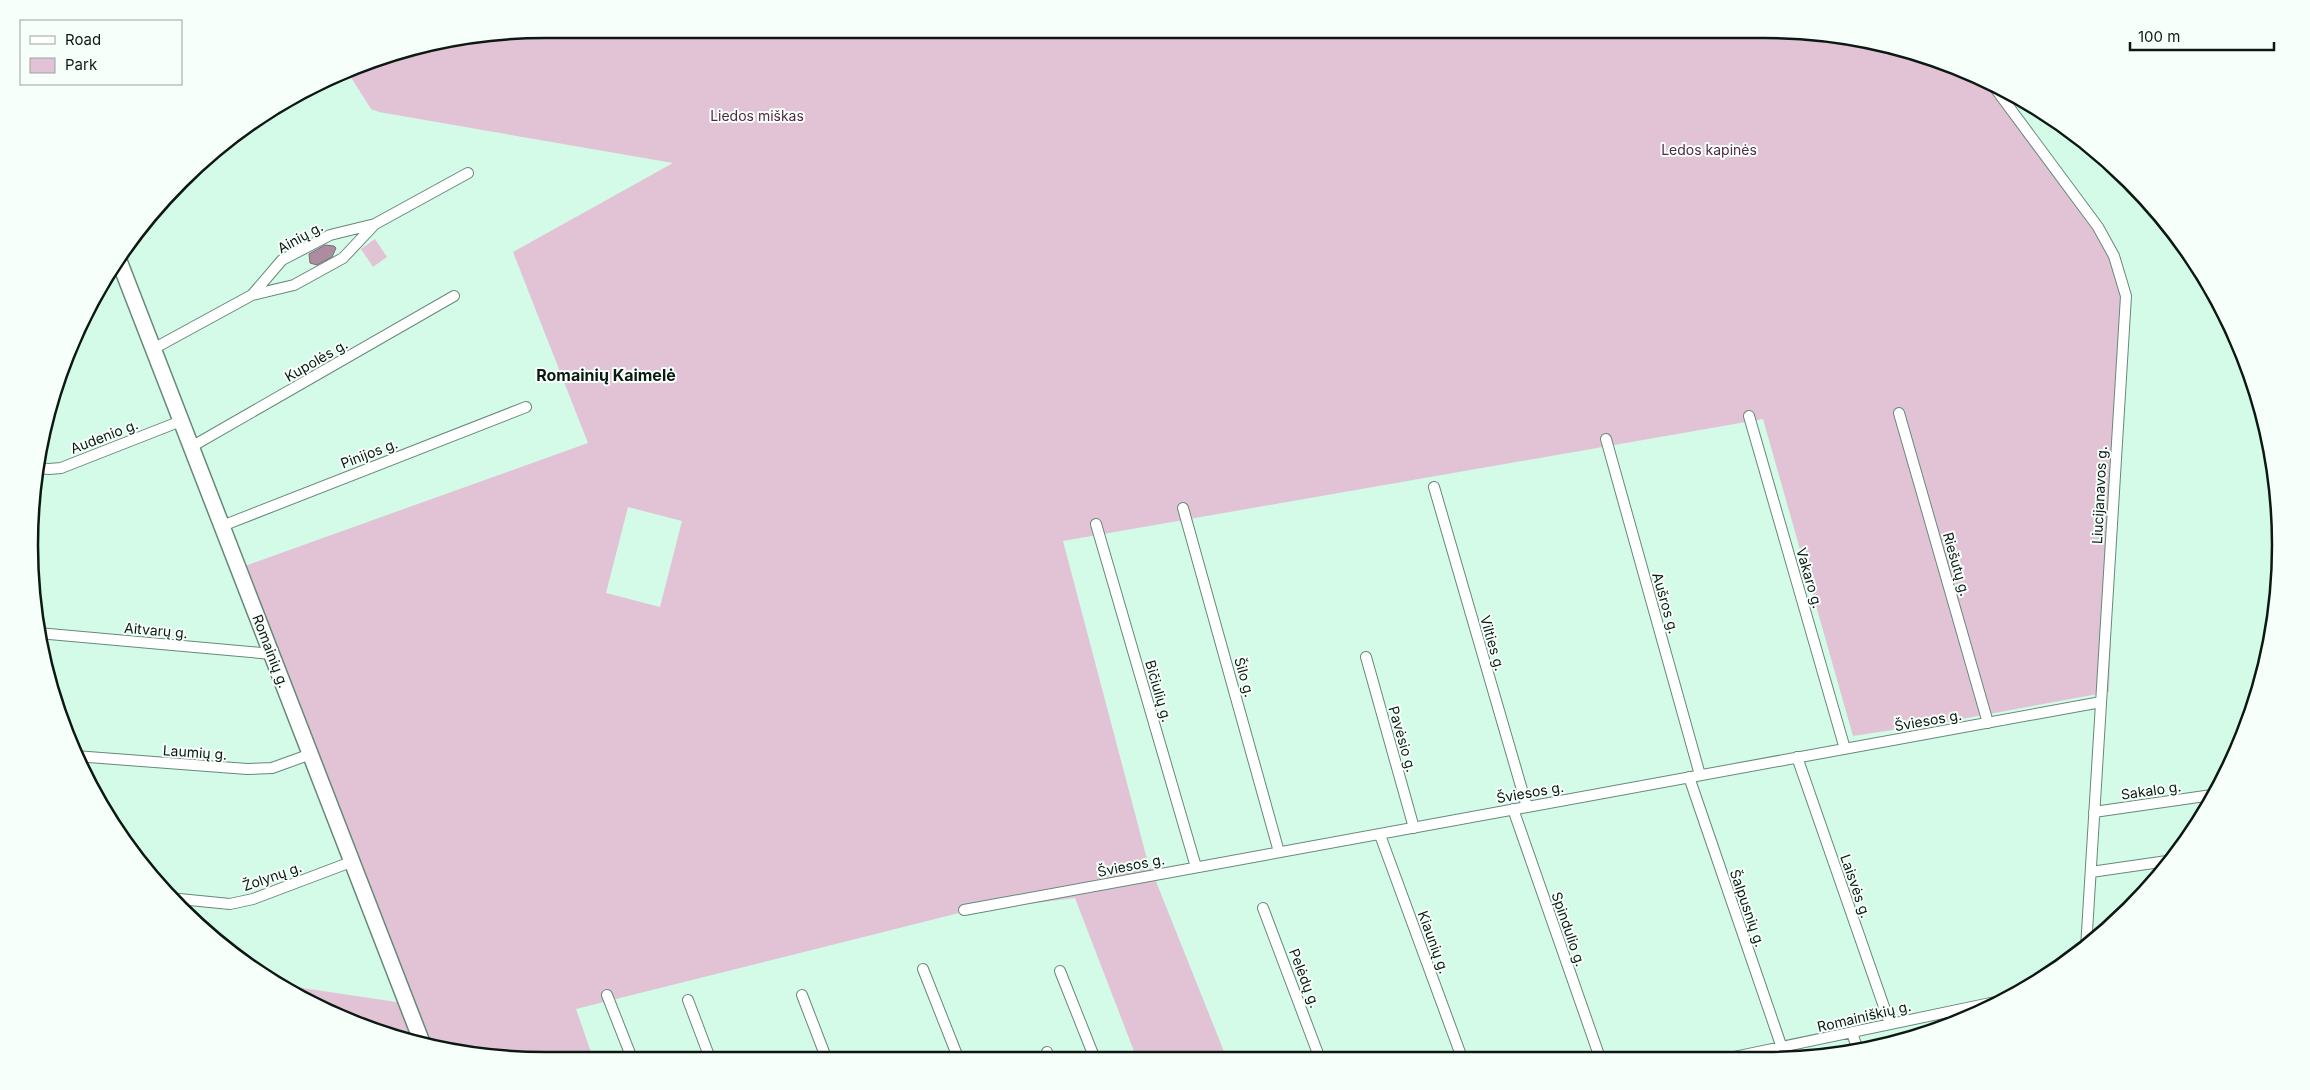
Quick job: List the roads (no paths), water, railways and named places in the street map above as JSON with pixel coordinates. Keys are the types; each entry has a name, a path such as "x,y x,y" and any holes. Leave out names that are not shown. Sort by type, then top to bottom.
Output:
{"main road":[{"name":"Romainių g.","path":"121,266 420,1036"}],"street":[{"name":"Liucijanavos g.","path":"2001,96 2098,227 2114,256 2126,296 2087,938"},
{"name":"Ainių g.","path":"252,295 282,260 330,235 374,224 468,173"},
{"name":"Ainių g.","path":"153,349 252,295 294,284 344,258 374,224"},
{"name":"Kupolės g.","path":"191,447 454,296"},
{"name":"Pinijos g.","path":"222,526 526,407"},
{"name":"Riešutų g.","path":"1899,413 1988,723"},
{"name":"Vakaro g.","path":"1749,416 1845,748"},
{"name":"Audenio g.","path":"44,468 62,468 181,421"},
{"name":"Aušros g.","path":"1606,439 1700,775"},
{"name":"Vilties g.","path":"1434,488 1526,807"},
{"name":"Šilo g.","path":"1183,508 1279,852"},
{"name":"Bičiulių g.","path":"1096,524 1196,867"},
{"name":"Aitvarų g.","path":"45,634 272,654"},
{"name":"Pavėsio g.","path":"1366,657 1414,828"},
{"name":"Šviesos g.","path":"964,910 2100,702"},
{"name":"Laumių g.","path":"84,757 247,769 272,768 311,754"},
{"name":"Laisvės g.","path":"1797,757 1890,1024"},
{"name":"Šalpusnių g.","path":"1689,777 1782,1048"},
{"name":"Sakalo g.","path":"2094,812 2207,796"},
{"name":"Spindulio g.","path":"1513,809 1598,1052"},
{"name":"Kiaunių g.","path":"1380,835 1460,1052"},
{"name":"Žolynų g.","path":"181,899 230,904 253,900 351,862"},
{"path":"2090,872 2162,862"},
{"name":"Pelėdų g.","path":"1263,908 1317,1052"},
{"path":"923,969 956,1052"},
{"path":"1060,971 1092,1052"},
{"path":"607,995 629,1052"},
{"path":"802,995 824,1052"},
{"path":"688,1000 708,1052"},
{"name":"Romainiškių g.","path":"1773,1052 1782,1048 1976,1006"},
{"path":"1852,1034 1856,1044"}],"district":[{"name":"Romainių Kaimelė","path":"606,375"}],"park label":[{"name":"Liedos miškas","path":"757,115"},
{"name":"Ledos kapinės","path":"1709,149"}]}
